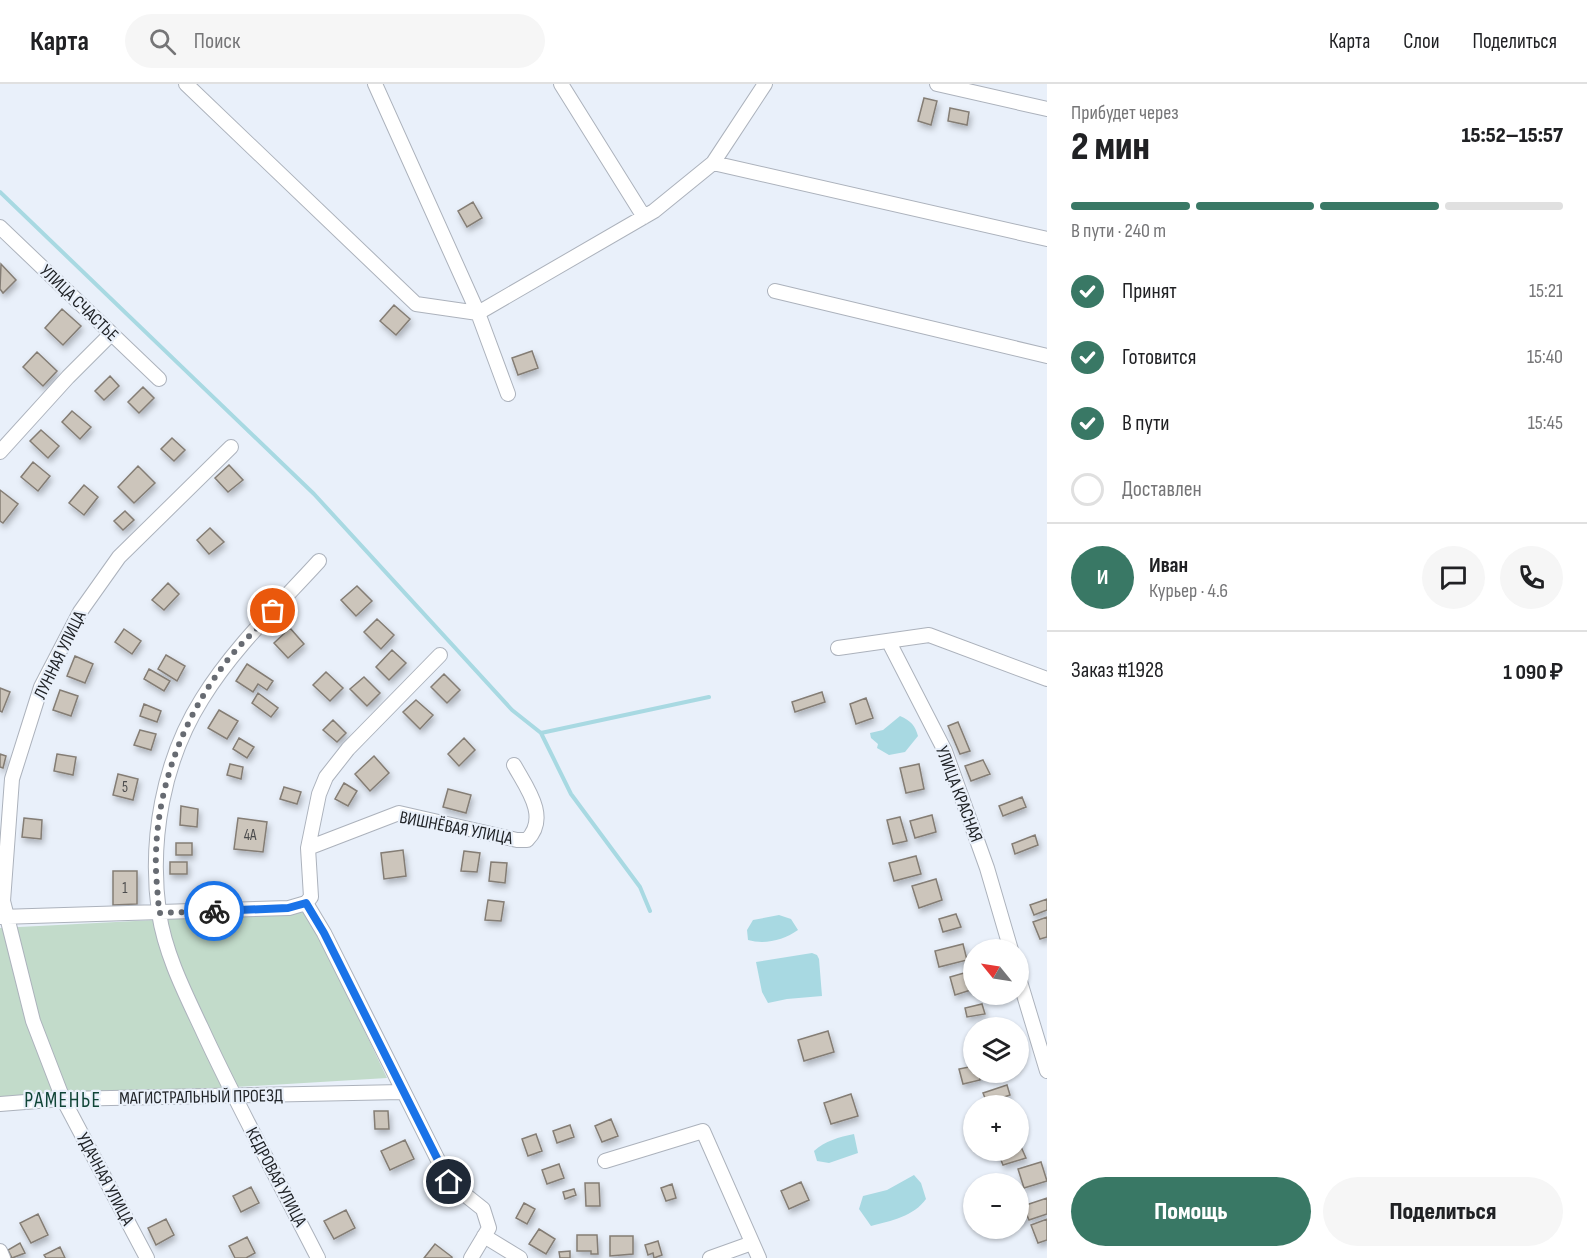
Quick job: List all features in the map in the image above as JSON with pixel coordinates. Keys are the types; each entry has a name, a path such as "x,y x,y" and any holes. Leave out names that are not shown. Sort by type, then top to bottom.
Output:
{"street":[{"path":"186,84 416,304 478,313 654,211 713,163 765,84"},
{"path":"375,84 478,313 508,394"},
{"path":"561,84 644,216"},
{"path":"937,84 1047,109"},
{"path":"713,163 1047,240"},
{"name":"УЛИЦА СЧАСТЬЕ","path":"1,231 159,379"},
{"path":"776,291 1047,356"},
{"path":"0,452 68,377 111,334"},
{"name":"ЛУННАЯ УЛИЦА","path":"63,1099 33,1021 4,917 3,902 12,779 41,687 80,612 119,557 231,447"},
{"path":"159,913 156,855 159,819 168,774 183,732 201,699 227,662 319,561"},
{"path":"838,648 928,634 1047,679"},
{"name":"УЛИЦА КРАСНАЯ","path":"891,646 945,751 987,868 1008,939"},
{"path":"4,917 288,908 306,903 311,897 308,848 319,794 333,766 440,655"},
{"name":"ВИШНЁВАЯ УЛИЦА","path":"308,848 399,813 517,840 527,840 533,834 536,826 537,813 532,798 514,765"},
{"path":"306,903 324,933 449,1182 483,1209 486,1232 471,1258"},
{"name":"КЕДРОВАЯ УЛИЦА","path":"159,913 180,982 232,1096 318,1258"},
{"path":"1027,1005 1047,1071"},
{"name":"МАГИСТРАЛЬНЫЙ ПРОЕЗД","path":"0,1104 63,1099 402,1092"},
{"name":"УДАЧНАЯ УЛИЦА","path":"63,1099 147,1258"},
{"path":"605,1161 703,1131 759,1258"},
{"path":"486,1232 520,1258"},
{"path":"710,1258 752,1243"},
{"path":"0,1251 3,1258"}],"green space":[{"path":"308,912 387,1078 0,1101 0,928"}],"water":[{"path":"900,716 912,724 918,736 905,752 889,755 877,748 878,744 871,738 870,733 883,730"},
{"path":"779,915 791,919 798,930 774,941 748,940 747,930 753,920"},
{"path":"812,953 819,959 822,996 768,1003 762,992 756,962"},
{"path":"854,1134 858,1153 829,1163 817,1161 814,1151 818,1148 832,1140"},
{"path":"914,1175 921,1183 926,1199 921,1205 909,1214 871,1226 859,1209 863,1196 887,1190"}],"building":[{"path":"924,98 937,101 931,125 918,121"},
{"path":"950,108 969,112 967,125 948,121"},
{"path":"473,202 482,218 467,227 458,211"},
{"path":"1,264 16,280 3,293 0,289"},
{"path":"394,305 410,319 396,335 380,321"},
{"path":"62,309 81,326 63,345 45,328"},
{"path":"532,351 538,368 518,375 512,358"},
{"path":"37,352 57,371 43,386 23,367"},
{"path":"110,376 119,386 104,400 95,391"},
{"path":"143,387 154,398 139,413 128,402"},
{"path":"72,411 91,427 80,439 62,422"},
{"path":"41,430 59,446 48,458 30,441"},
{"path":"172,438 185,450 174,461 161,449"},
{"path":"33,462 50,476 38,491 21,477"},
{"path":"229,465 243,480 228,492 215,478"},
{"path":"138,466 155,483 134,503 118,487"},
{"path":"84,485 98,497 84,515 69,503"},
{"path":"0,490 18,504 3,523 0,521"},
{"path":"125,511 134,520 123,530 114,521"},
{"path":"210,528 224,542 209,554 197,540"},
{"path":"168,583 179,594 164,610 152,600"},
{"path":"357,586 372,601 356,616 341,600"},
{"path":"377,619 394,635 381,649 364,632"},
{"path":"290,628 304,644 288,658 274,643"},
{"path":"124,629 141,641 132,654 115,642"},
{"path":"392,650 406,663 389,680 376,667"},
{"path":"166,655 185,666 177,681 158,669"},
{"path":"75,656 93,664 85,683 67,676"},
{"path":"247,664 273,681 267,690 258,684 253,692 236,681"},
{"path":"149,669 170,681 164,691 144,679"},
{"path":"326,672 343,688 330,701 313,685"},
{"path":"444,674 460,690 447,703 431,687"},
{"path":"364,677 380,693 367,706 350,689"},
{"path":"0,688 10,692 2,712 0,711"},
{"path":"60,690 78,696 71,716 53,710"},
{"path":"822,692 825,702 795,712 792,702"},
{"path":"258,693 278,708 271,717 252,703"},
{"path":"866,698 873,718 856,724 850,704"},
{"path":"416,700 433,715 420,729 403,712"},
{"path":"144,704 161,711 157,722 140,716"},
{"path":"219,710 238,721 227,739 208,728"},
{"path":"333,720 346,733 337,742 323,730"},
{"path":"958,722 970,751 960,754 948,726"},
{"path":"140,730 156,734 151,750 134,745"},
{"path":"239,738 254,747 247,758 233,749"},
{"path":"464,738 475,750 459,766 448,754"},
{"path":"0,754 6,756 3,768 0,767"},
{"path":"57,754 76,757 73,775 54,771"},
{"path":"374,756 389,773 370,791 355,774"},
{"path":"983,760 990,774 971,781 965,766"},
{"path":"230,764 243,767 241,779 227,775"},
{"path":"919,764 924,789 906,793 900,768"},
{"path":"118,774 138,779 133,800 113,795"},
{"path":"344,783 357,791 348,806 335,799"},
{"path":"284,787 301,792 297,804 280,799"},
{"path":"448,789 471,795 466,813 443,807"},
{"path":"1022,797 1026,807 1003,816 999,806"},
{"path":"181,806 198,809 197,827 180,825"},
{"path":"932,815 936,832 915,838 910,821"},
{"path":"900,817 907,841 893,844 887,820"},
{"path":"24,818 42,820 41,839 22,837"},
{"path":"238,818 267,822 263,852 234,849"},
{"path":"1035,835 1038,845 1015,854 1012,844"},
{"path":"176,843 192,843 192,855 176,855"},
{"path":"403,850 406,876 384,879 381,853"},
{"path":"464,851 480,853 477,872 461,871"},
{"path":"916,856 921,874 894,881 889,863"},
{"path":"170,862 187,862 187,874 170,874"},
{"path":"491,862 507,863 505,883 489,881"},
{"path":"113,871 137,871 137,904 113,905"},
{"path":"936,879 942,900 919,908 912,886"},
{"path":"1047,899 1047,910 1034,915 1030,905"},
{"path":"488,900 504,902 501,921 485,920"},
{"path":"956,914 961,927 943,932 939,919"},
{"path":"1047,917 1047,937 1040,939 1033,922"},
{"path":"963,944 963,961 939,967 935,951"},
{"path":"963,973 963,992 955,995 950,977"},
{"path":"982,1005 985,1014 967,1017 965,1008"},
{"path":"828,1031 834,1052 804,1061 798,1040"},
{"path":"963,1068 963,1083 967,1083 963,1084 959,1069"},
{"path":"1007,1085 1010,1095 984,1095 983,1093"},
{"path":"851,1094 858,1116 831,1124 824,1103"},
{"path":"374,1111 388,1111 389,1129 375,1129"},
{"path":"611,1119 618,1136 602,1142 595,1126"},
{"path":"570,1125 574,1137 557,1143 553,1131"},
{"path":"536,1134 542,1151 528,1156 522,1139"},
{"path":"405,1140 414,1159 390,1170 381,1151"},
{"path":"1001,1161 1016,1161 1003,1165"},
{"path":"1041,1162 1047,1181 1029,1186 1029,1173 1019,1173 1018,1169"},
{"path":"559,1164 564,1178 547,1184 542,1170"},
{"path":"801,1182 809,1200 789,1209 781,1191"},
{"path":"585,1183 599,1183 600,1206 586,1206"},
{"path":"672,1184 676,1198 666,1201 661,1188"},
{"path":"251,1187 259,1203 241,1212 233,1196"},
{"path":"574,1189 576,1195 565,1199 563,1192"},
{"path":"1047,1198 1047,1214 1029,1220 1029,1204"},
{"path":"524,1203 535,1209 527,1224 516,1218"},
{"path":"346,1210 355,1228 334,1239 324,1221"},
{"path":"38,1214 48,1235 31,1243 20,1223"},
{"path":"166,1219 174,1235 156,1245 148,1228"},
{"path":"1047,1219 1047,1240 1038,1243 1031,1225"},
{"path":"539,1229 555,1239 546,1254 529,1244"},
{"path":"577,1235 597,1235 598,1254 591,1254 591,1251 577,1251"},
{"path":"610,1236 633,1236 633,1254 610,1256"},
{"path":"247,1237 255,1253 246,1258 235,1258 229,1246"},
{"path":"658,1241 662,1255 654,1258 653,1253 648,1255 645,1245"},
{"path":"20,1243 25,1253 12,1258 8,1250"},
{"path":"435,1244 452,1257 452,1258 424,1258"},
{"path":"60,1247 65,1258 46,1258 44,1255"},
{"path":"570,1251 570,1258 560,1258 559,1252"}],"waterway":[{"path":"0,192 314,494 512,710 541,733 709,697"},
{"path":"541,733 571,794 640,887 650,911"}],"way so far":[{"path":"214,911 159,913 156,855 159,819 168,774 183,732 201,699 227,662 273,611"}],"district":[{"name":"РАМЕНЬЕ","path":"63,1100"}],"route":[{"path":"214,911 288,908 306,903 324,933 449,1182"}]}
